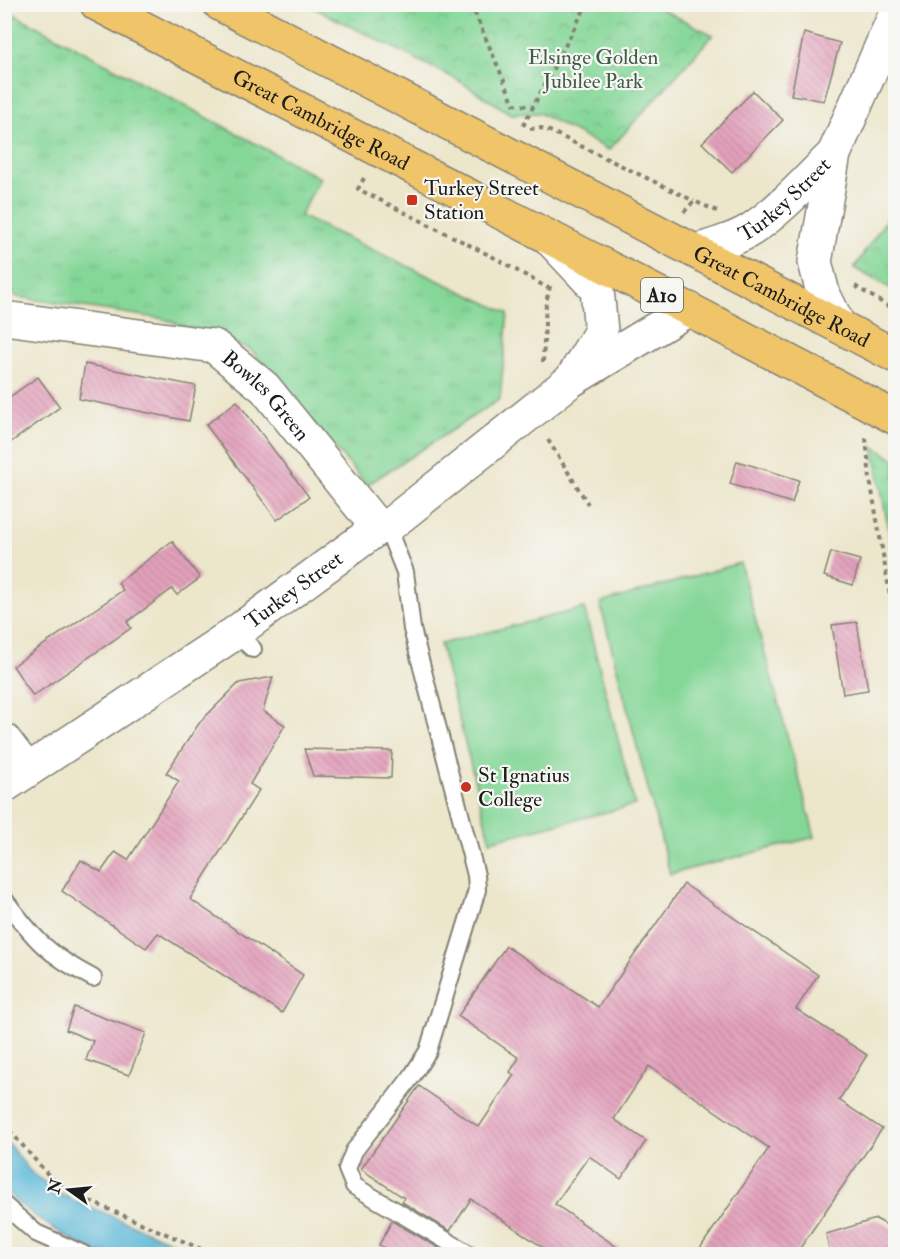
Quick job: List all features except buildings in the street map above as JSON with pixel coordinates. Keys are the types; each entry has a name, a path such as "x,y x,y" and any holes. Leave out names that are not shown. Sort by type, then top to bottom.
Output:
{"highway":[{"name":"Great Cambridge Road","path":"97,4 896,418"},
{"name":"Great Cambridge Road","path":"220,4 896,356"}],"street":[{"name":"Turkey Street","path":"839,326 823,293 815,262 834,154 896,13"},
{"name":"Turkey Street","path":"696,250 729,240 751,229 772,214 834,154"},
{"name":"Turkey Street","path":"16,778 244,641 382,527 530,411 557,373 601,331 597,289 544,234"},
{"name":"Turkey Street","path":"557,373 689,309"},
{"name":"Bowles Green","path":"4,318 214,346 265,388 382,527"},
{"path":"4,740 16,778"}],"lane":[{"path":"382,527 394,540 405,572 412,629 476,875 477,890 428,1051 412,1076 354,1151 347,1170 354,1186 468,1254"},
{"path":"4,899 33,939 59,960 93,978"},
{"path":"4,1205 36,1233 83,1254"}],"path":[{"path":"471,4 514,104 534,107"},
{"path":"521,131 587,4"},
{"path":"541,128 694,201"},
{"path":"358,189 493,257 548,288"},
{"path":"493,257 496,251"},
{"path":"555,276 548,288 557,373"},
{"path":"846,281 896,311"},
{"path":"862,400 870,479 896,630"},
{"path":"530,411 588,504"},
{"path":"4,1124 50,1177 73,1194 213,1254"}],"green space":[{"name":"Elsinge Golden Jubilee Park","path":"308,5 653,5 713,35 609,150 539,113 511,114 456,79"},
{"path":"4,9 320,178 300,216 508,313 500,399 367,485 250,349 164,319 17,297 4,285"},
{"path":"895,207 895,291 854,268"},
{"path":"873,446 895,460 895,564"},
{"path":"740,563 815,837 670,874 600,603"},
{"path":"584,608 635,805 490,841 440,644"}],"water":[{"path":"4,1138 29,1170 60,1194 200,1254 141,1256 107,1254 68,1238 5,1191"}],"place":[{"name":"Turkey Street Station","path":"412,200"},
{"name":"St Ignatius College","path":"466,787"}]}
